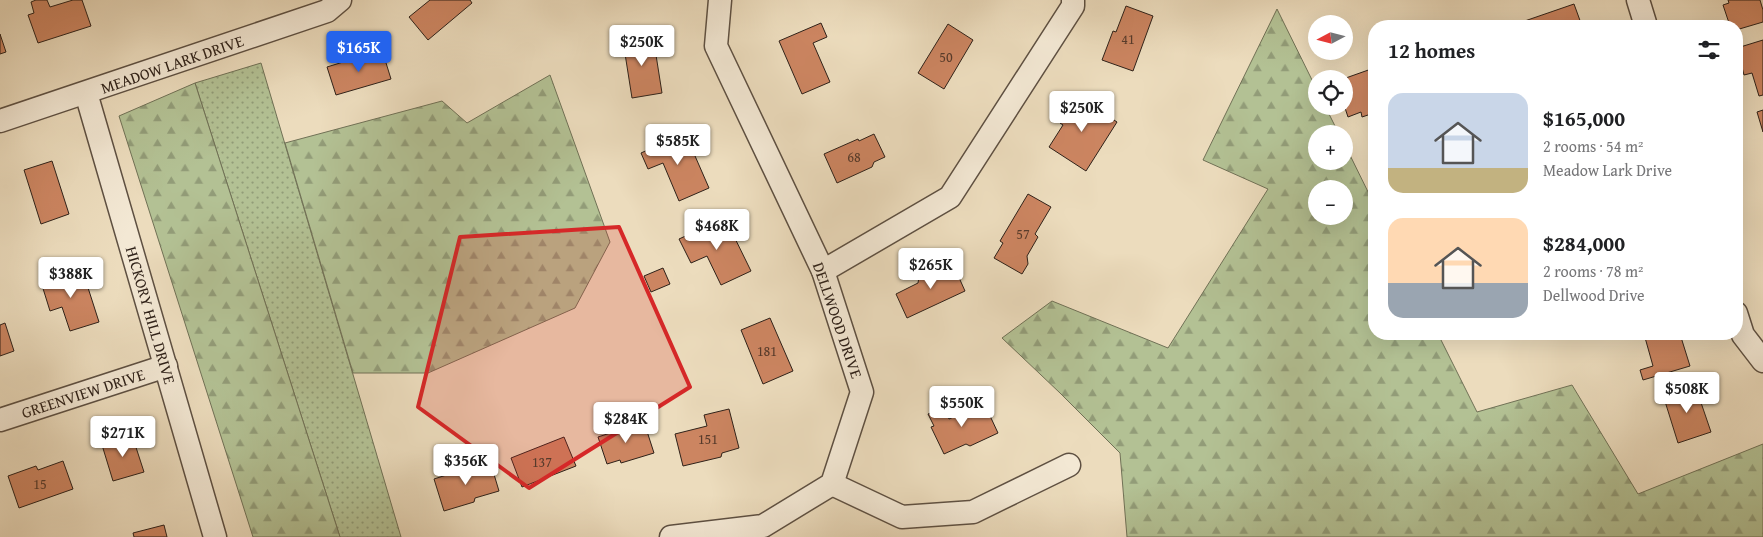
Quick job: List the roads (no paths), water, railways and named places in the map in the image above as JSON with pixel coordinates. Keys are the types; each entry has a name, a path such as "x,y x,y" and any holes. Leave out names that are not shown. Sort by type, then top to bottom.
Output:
{"street":[{"name":"MEADOW LARK DRIVE","path":"0,121 327,12 340,0"},
{"name":"DELLWOOD DRIVE","path":"720,0 716,46 823,271 862,392 832,484"},
{"path":"823,271 950,197 1073,6 1072,0"},
{"path":"1638,0 1644,20"},
{"name":"HICKORY HILL DRIVE","path":"86,93 215,537"},
{"path":"1743,335 1763,361"},
{"name":"GREENVIEW DRIVE","path":"0,420 166,366"},
{"path":"671,537 763,526 832,484 902,517 974,512 1069,465"}]}
